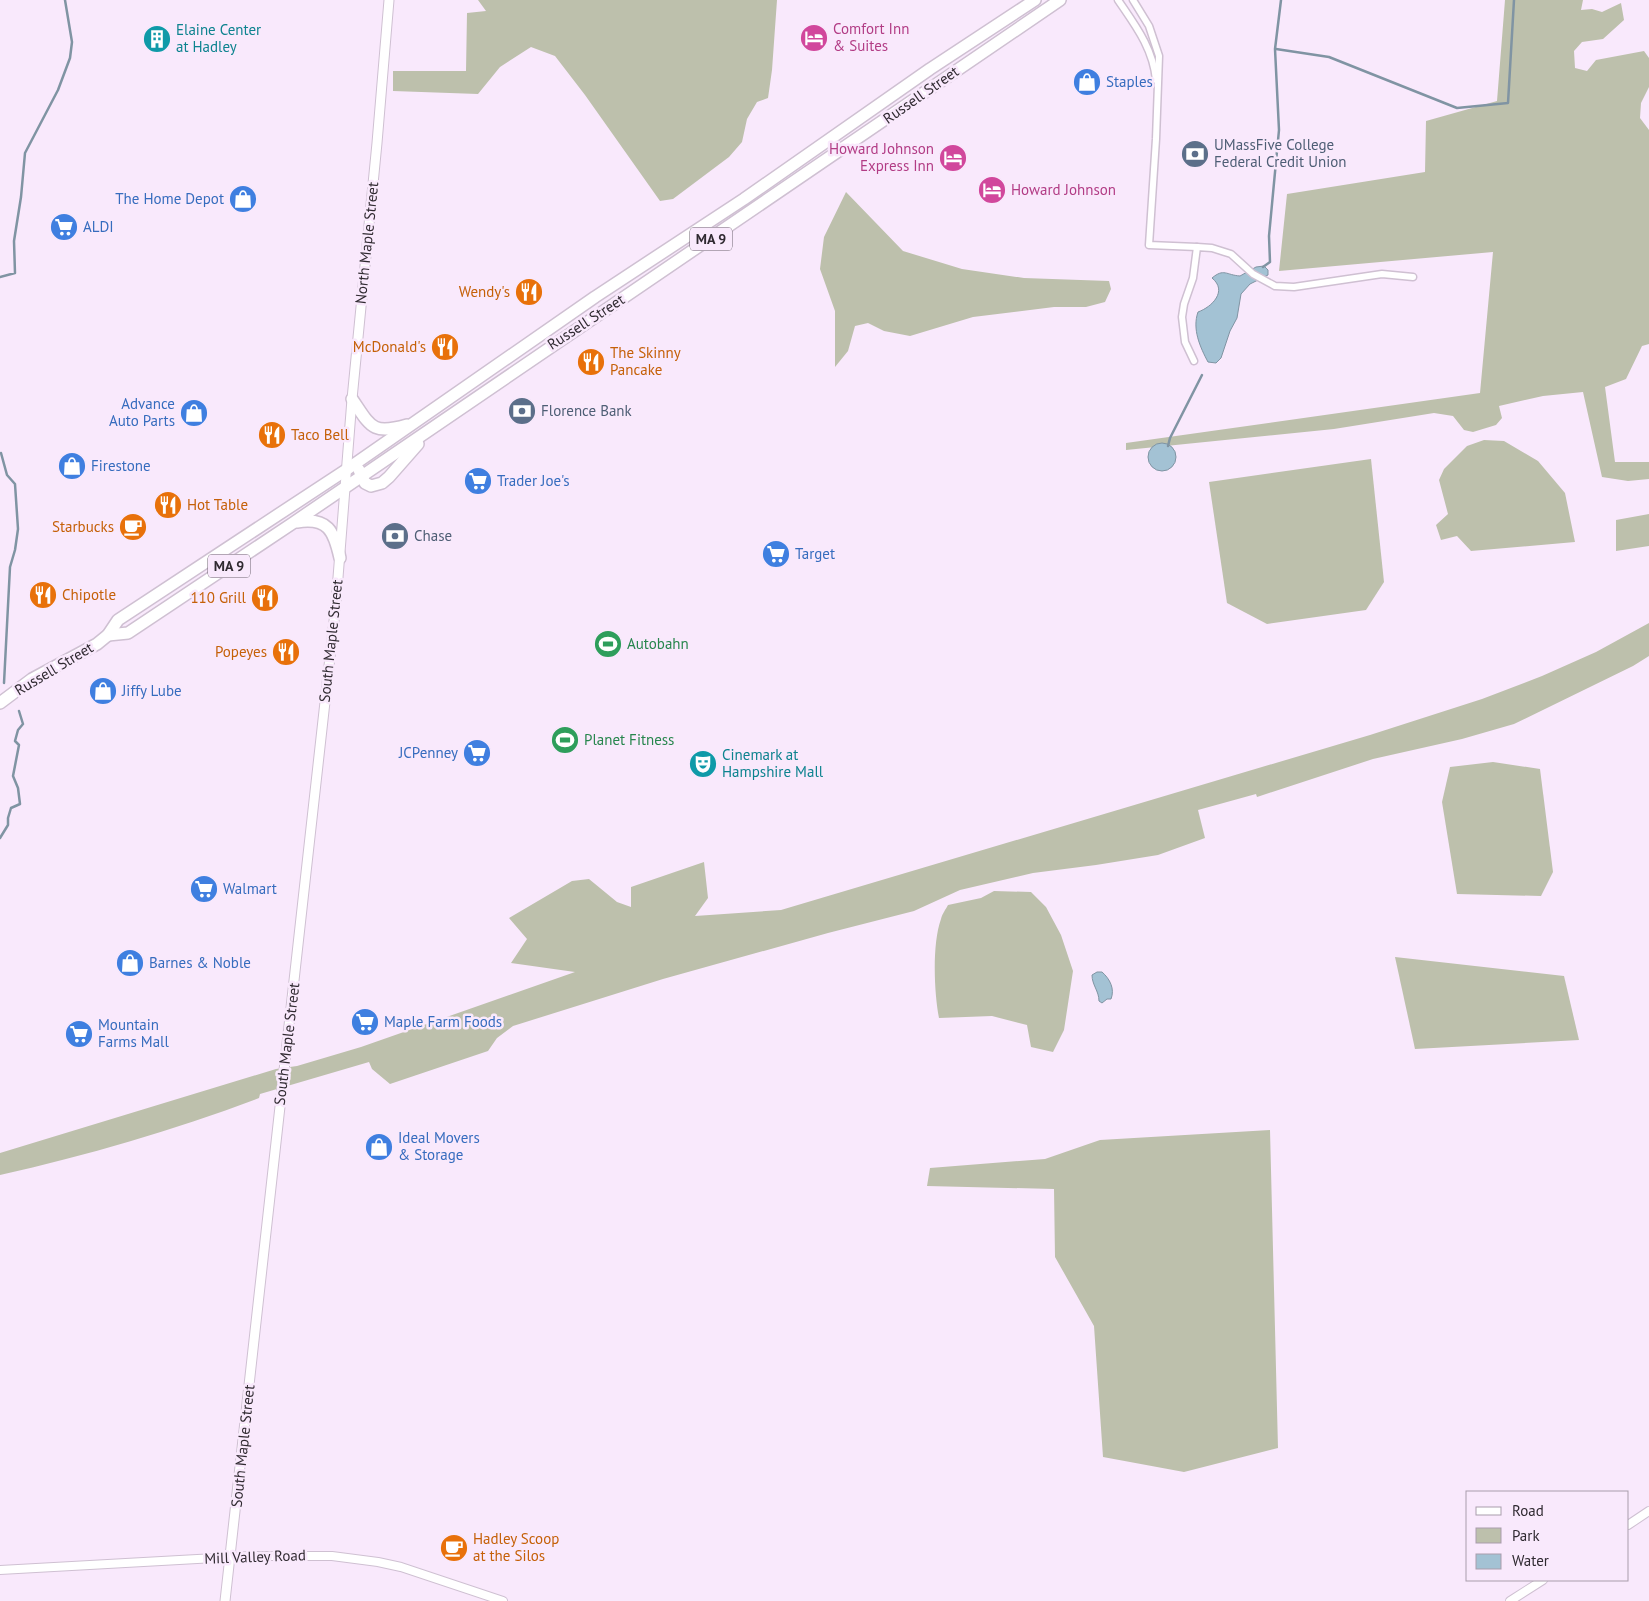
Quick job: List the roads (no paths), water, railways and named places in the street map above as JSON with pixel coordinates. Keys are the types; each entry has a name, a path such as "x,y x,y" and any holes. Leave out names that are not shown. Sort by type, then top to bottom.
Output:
{"highway":[{"name":"Russell Street","path":"0,703 32,679 77,656 108,635 118,620 346,470 595,297 744,199 930,69 1035,0"},
{"name":"Russell Street","path":"108,635 128,633 439,424 1060,0"},
{"path":"352,399 368,423 377,428 390,430 416,422"},
{"path":"359,461 361,476 365,483 371,486 382,483 439,424"},
{"path":"292,523 310,520 325,525 332,532 340,558"}],"main road":[{"name":"North Maple Street","path":"345,486 389,0"},
{"name":"South Maple Street","path":"226,1601 340,558 345,486"}],"street":[{"path":"1118,0 1147,43 1154,65 1158,98"},
{"path":"1133,0 1149,26 1158,48 1160,72 1150,245 1196,247 1224,251 1231,254 1253,274 1274,286 1294,287 1382,274 1413,277"},
{"path":"1194,361 1185,342 1182,317 1184,304 1193,278 1196,247"},
{"path":"1629,1524 1649,1511"},
{"name":"Mill Valley Road","path":"0,1570 304,1555 355,1558 401,1567 503,1601"},
{"path":"1510,1601 1541,1581"}],"water":[{"path":"1264,266 1268,270 1268,275 1250,284 1241,294 1237,318 1230,331 1221,358 1216,363 1208,362 1196,331 1196,318 1198,312 1213,302 1218,293 1217,283 1212,278 1219,273 1240,276 1256,267"},
{"path":"1162,443 1172,447 1176,457 1172,467 1162,471 1152,467 1148,457 1152,447"},
{"path":"1102,972 1105,975 1112,988 1111,999 1107,999 1102,1003 1099,1001 1092,979 1092,975"}],"waterway":[{"path":"0,277 15,273 14,241 25,153 58,90 70,58 72,42 65,0"},
{"path":"1263,267 1270,262 1269,236 1279,130 1275,49 1281,0"},
{"path":"1276,49 1329,57 1457,108 1508,103 1514,0"},
{"path":"1168,446 1170,438 1202,375"},
{"path":"1,453 7,475 15,484 18,529 10,567 4,683"},
{"path":"0,838 8,825 11,808 20,804 18,788 13,776 19,745 15,741 18,730 23,724 19,711"}],"place":[{"name":"Comfort Inn & Suites","path":"814,38"},
{"name":"Elaine Center at Hadley","path":"157,39"},
{"name":"Staples","path":"1087,82"},
{"name":"UMassFive College Federal Credit Union","path":"1195,154"},
{"name":"Howard Johnson Express Inn","path":"953,158"},
{"name":"Howard Johnson","path":"992,190"},
{"name":"The Home Depot","path":"243,199"},
{"name":"ALDI","path":"64,227"},
{"name":"Wendy's","path":"529,292"},
{"name":"McDonald's","path":"445,347"},
{"name":"The Skinny Pancake","path":"591,362"},
{"name":"Florence Bank","path":"522,411"},
{"name":"Advance Auto Parts","path":"194,413"},
{"name":"Taco Bell","path":"272,435"},
{"name":"Firestone","path":"72,466"},
{"name":"Trader Joe's","path":"478,481"},
{"name":"Hot Table","path":"168,505"},
{"name":"Starbucks","path":"133,527"},
{"name":"Chase","path":"395,536"},
{"name":"Target","path":"776,554"},
{"name":"Chipotle","path":"43,595"},
{"name":"110 Grill","path":"265,598"},
{"name":"Autobahn","path":"608,644"},
{"name":"Popeyes","path":"286,652"},
{"name":"Jiffy Lube","path":"103,691"},
{"name":"Planet Fitness","path":"565,740"},
{"name":"JCPenney","path":"477,753"},
{"name":"Cinemark at Hampshire Mall","path":"703,764"},
{"name":"Walmart","path":"204,889"},
{"name":"Barnes & Noble","path":"130,963"},
{"name":"Maple Farm Foods","path":"365,1022"},
{"name":"Mountain Farms Mall","path":"79,1034"},
{"name":"Ideal Movers & Storage","path":"379,1147"},
{"name":"Hadley Scoop at the Silos","path":"454,1548"}]}
